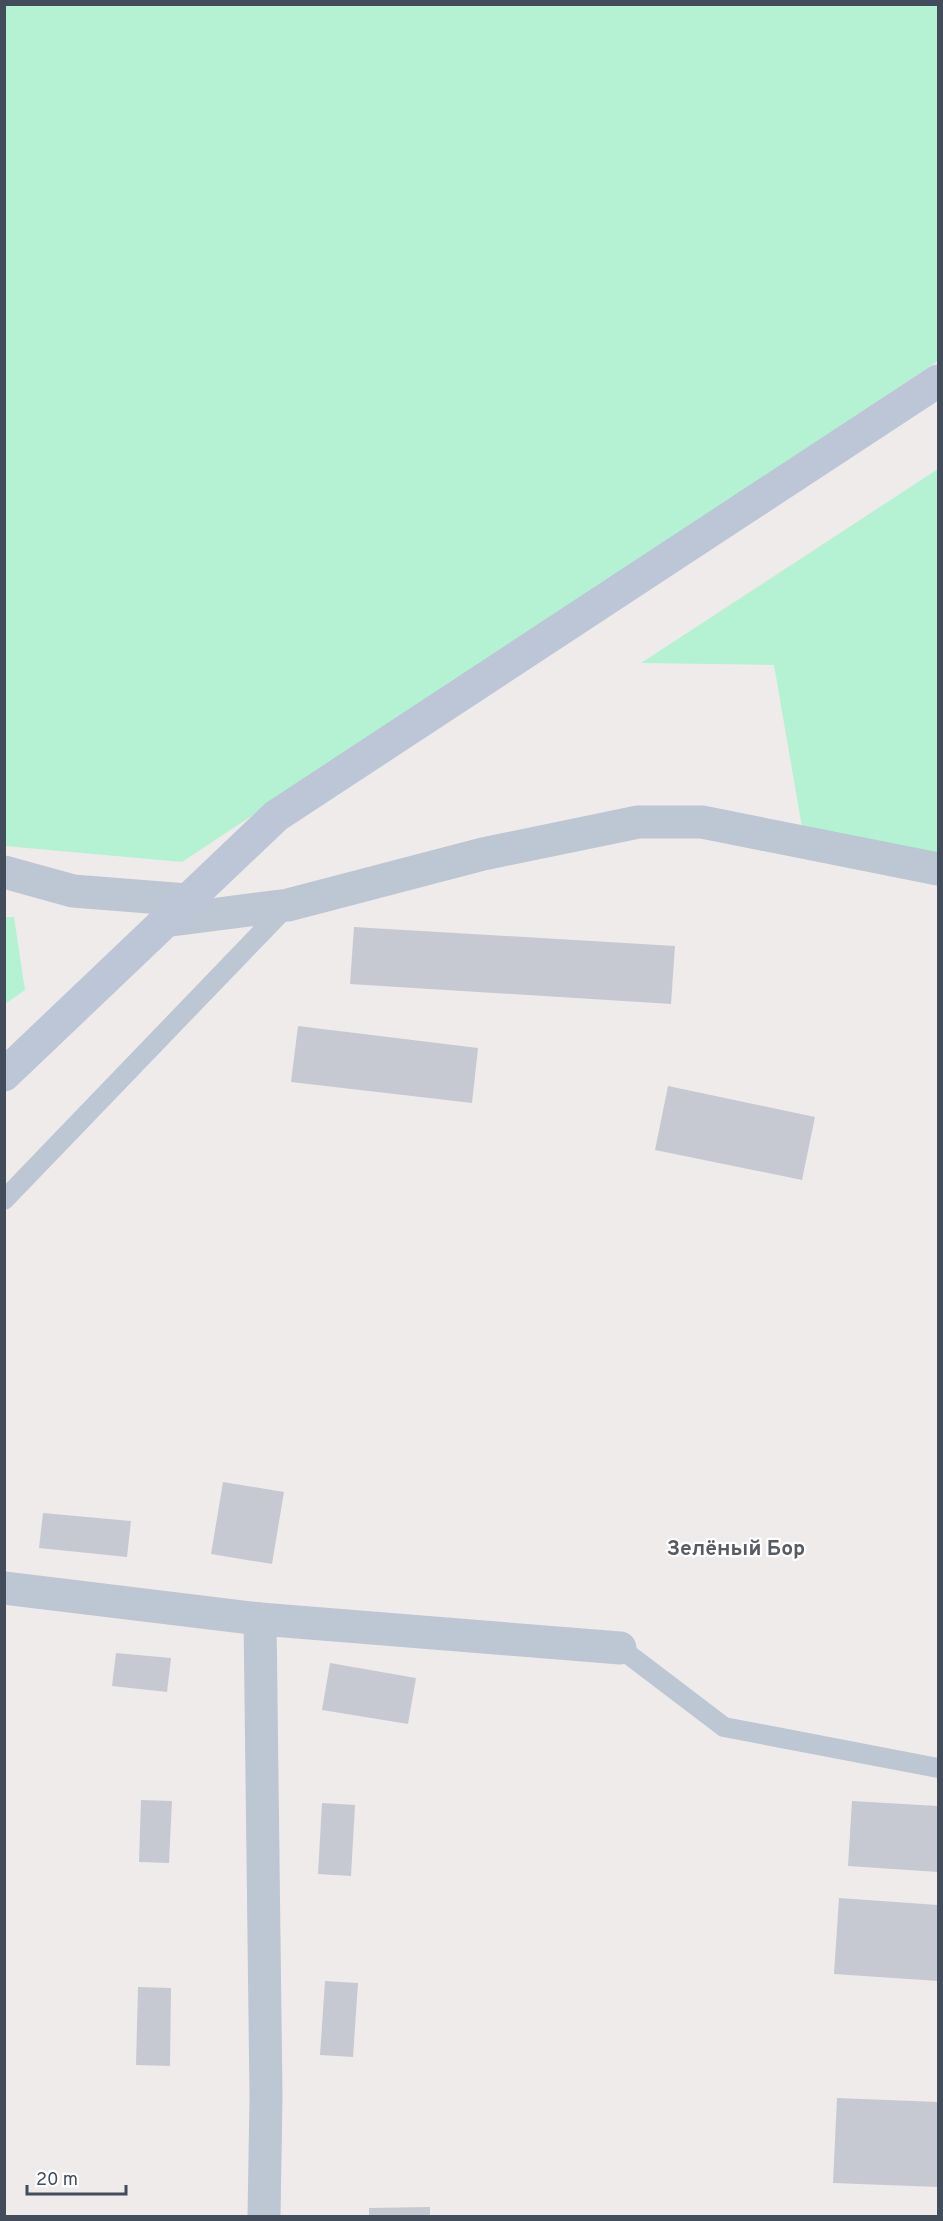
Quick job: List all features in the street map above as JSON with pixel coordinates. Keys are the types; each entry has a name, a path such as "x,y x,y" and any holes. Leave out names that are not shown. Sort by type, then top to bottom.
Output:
{"street":[{"path":"4,1075 276,816 939,381"},
{"path":"4,872 73,891 176,911 288,905 483,854 638,822 702,822 939,869"},
{"path":"4,1588 260,1619 620,1648"},
{"path":"260,1619 266,2097 264,2217"}],"lane":[{"path":"4,1200 288,905"},
{"path":"620,1648 724,1727 939,1768"}],"green space":[{"path":"4,5 938,5 938,361 182,862 5,846"},
{"path":"938,469 938,862 803,833 774,665 641,663"},
{"path":"5,917 14,917 25,990 5,1004"}],"building":[{"path":"354,927 675,946 671,1004 350,984"},
{"path":"298,1026 478,1048 472,1103 291,1082"},
{"path":"668,1086 815,1117 802,1180 655,1150"},
{"path":"223,1482 284,1492 272,1564 211,1554"},
{"path":"43,1513 131,1521 127,1557 39,1548"},
{"path":"116,1653 171,1658 167,1692 112,1686"},
{"path":"330,1663 416,1678 408,1724 322,1710"},
{"path":"141,1800 172,1801 169,1863 139,1862"},
{"path":"852,1801 938,1806 938,1872 848,1866"},
{"path":"322,1803 355,1805 351,1876 318,1874"},
{"path":"839,1898 938,1905 938,1981 834,1974"},
{"path":"325,1981 358,1983 353,2057 320,2055"},
{"path":"138,1987 171,1988 170,2066 136,2065"},
{"path":"837,2098 938,2102 938,2187 833,2183"},
{"path":"430,2207 430,2216 369,2216 369,2208"}],"district":[{"name":"Зелёный Бор","path":"736,1548"}]}
